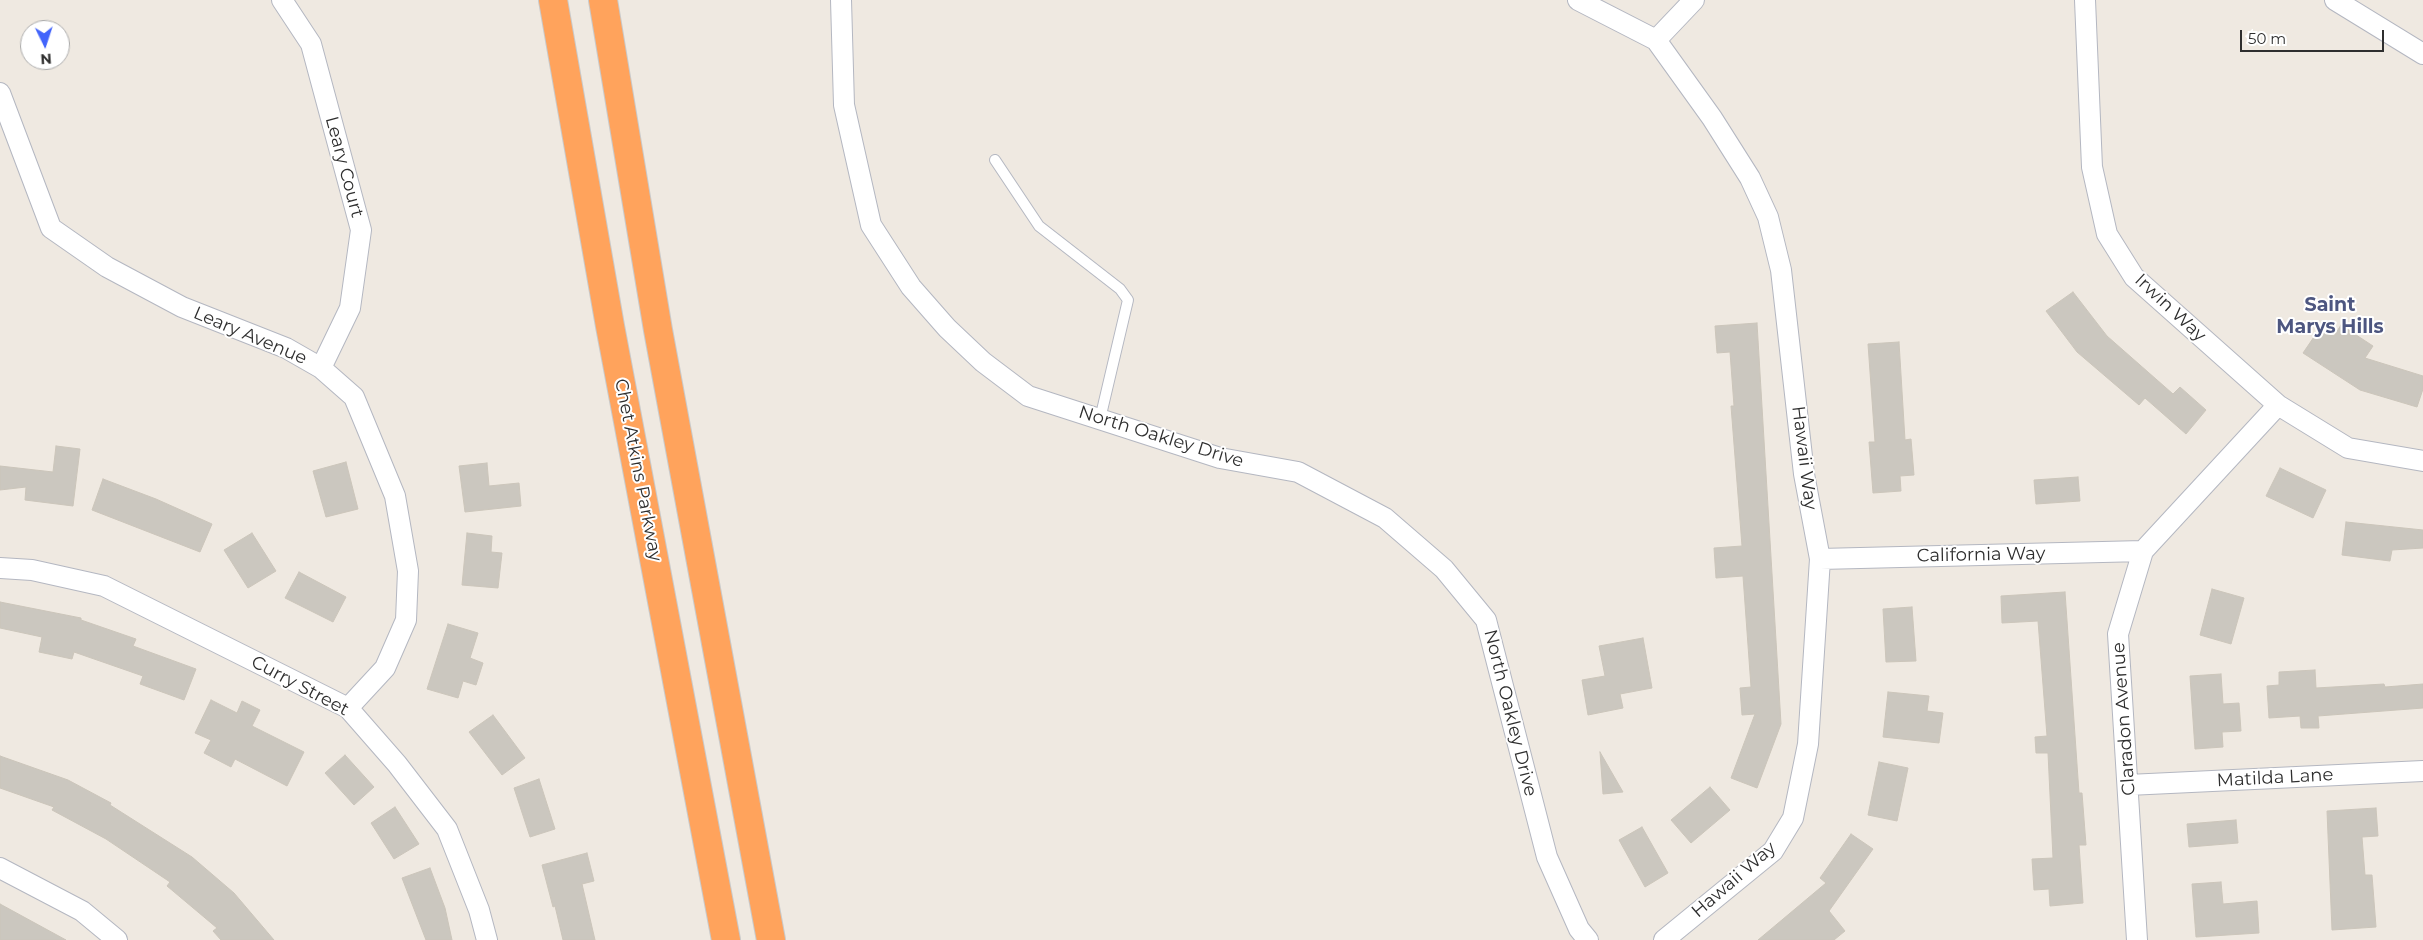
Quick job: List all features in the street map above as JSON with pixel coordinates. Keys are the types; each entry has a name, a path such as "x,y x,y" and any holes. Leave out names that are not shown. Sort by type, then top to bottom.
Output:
{"highway":[{"name":"Chet Atkins Parkway","path":"553,0 610,326 726,940"},
{"path":"603,0 658,330 771,940"}],"street":[{"name":"Leary Court","path":"282,0 310,44 362,230 350,308 321,368"},
{"name":"North Oakley Drive","path":"841,0 844,105 871,225 911,287 947,328 983,362 1028,396 1220,458 1298,472 1385,518 1444,569 1486,620 1547,857 1579,929 1588,940"},
{"name":"Hawaii Way","path":"1578,0 1656,40 1712,118 1750,178 1768,217 1782,270 1804,474 1820,559 1808,744 1793,818 1773,851 1664,940"},
{"path":"1656,40 1694,0"},
{"name":"Irwin Way","path":"2085,0 2092,167 2107,234 2134,277 2278,405 2348,448 2423,461"},
{"path":"2334,0 2423,54"},
{"name":"Leary Avenue","path":"0,94 7,140 51,228 106,267 174,303 238,331 286,348 321,368 354,397 396,496 408,572 406,620 396,644 385,668 348,708"},
{"name":"Claradon Avenue","path":"2137,940 2118,634 2143,551 2278,405"},
{"name":"California Way","path":"1820,559 2143,551"},
{"name":"Curry Street","path":"0,568 32,570 104,586 348,708 397,764 447,829 479,910 488,940"},
{"name":"Matilda Lane","path":"2128,785 2423,771"},
{"path":"0,868 82,911 117,940"}],"lane":[{"path":"995,160 1039,226 1120,289 1128,300 1100,419"}],"building":[{"path":"2073,292 2107,336 2173,394 2180,387 2206,410 2186,434 2145,398 2139,405 2077,352 2046,311"},
{"path":"1757,323 1781,724 1757,788 1731,778 1755,714 1742,715 1740,688 1751,687 1743,576 1716,578 1714,548 1742,546 1731,406 1734,406 1730,352 1717,353 1715,326"},
{"path":"2341,325 2373,346 2365,358 2423,376 2423,389 2417,407 2360,390 2303,353 2320,328 2334,336"},
{"path":"1899,342 1905,440 1911,439 1914,475 1900,476 1901,491 1873,493 1869,442 1875,442 1868,344"},
{"path":"56,446 80,449 73,506 25,500 26,487 0,490 0,466 53,472"},
{"path":"346,462 358,509 326,517 313,471"},
{"path":"487,463 489,486 519,483 521,506 465,512 459,466"},
{"path":"2280,468 2326,490 2313,518 2266,496"},
{"path":"2078,477 2080,501 2036,504 2034,480"},
{"path":"103,479 156,499 212,524 200,552 92,510"},
{"path":"2346,522 2423,530 2423,548 2392,550 2390,561 2342,555"},
{"path":"252,533 276,571 248,588 224,550"},
{"path":"467,533 492,536 491,552 502,553 498,588 462,585"},
{"path":"299,572 346,597 333,622 285,598"},
{"path":"2212,589 2244,598 2231,644 2200,635"},
{"path":"2065,592 2079,793 2082,793 2086,845 2079,845 2083,903 2050,906 2049,889 2034,890 2032,859 2053,858 2048,753 2036,753 2035,737 2047,736 2038,621 2002,623 2001,596"},
{"path":"0,602 81,618 81,620 136,639 133,646 196,669 184,700 140,684 143,676 74,652 72,659 39,652 42,637 0,628"},
{"path":"1912,607 1916,661 1886,662 1883,609"},
{"path":"448,624 478,633 470,658 483,663 476,685 463,681 458,698 427,689"},
{"path":"1643,638 1652,688 1620,694 1623,708 1588,715 1582,680 1605,676 1599,646"},
{"path":"2315,670 2316,688 2384,684 2385,687 2423,684 2423,708 2318,716 2319,728 2301,728 2300,716 2269,718 2267,686 2279,685 2279,672"},
{"path":"2221,674 2223,704 2239,703 2241,731 2222,732 2223,747 2195,749 2190,676"},
{"path":"1888,692 1929,696 1927,711 1943,713 1939,743 1883,737"},
{"path":"211,700 237,713 242,701 260,710 252,726 304,752 287,786 235,759 231,767 204,753 211,740 195,733"},
{"path":"493,715 525,758 502,775 469,732"},
{"path":"1600,752 1623,792 1603,794"},
{"path":"345,755 374,787 354,805 325,773"},
{"path":"0,756 68,780 111,803 110,805 192,857 234,893 274,940 221,940 213,931 217,928 167,886 170,882 106,839 52,810 54,807 0,788"},
{"path":"1879,762 1908,768 1897,821 1868,815"},
{"path":"539,779 555,829 530,837 514,788"},
{"path":"1710,787 1730,810 1691,843 1671,820"},
{"path":"395,807 419,844 394,859 371,823"},
{"path":"2376,808 2378,836 2362,837 2365,875 2372,875 2376,927 2332,930 2327,811"},
{"path":"2236,820 2238,843 2189,847 2187,824"},
{"path":"1642,827 1668,873 1645,887 1619,840"},
{"path":"1851,834 1873,849 1829,911 1845,931 1834,940 1758,940 1826,883 1820,878"},
{"path":"587,853 594,881 582,884 595,940 563,940 542,865"},
{"path":"430,868 445,908 452,940 426,940 402,878"},
{"path":"2221,882 2223,904 2257,901 2259,933 2196,937 2192,884"},
{"path":"0,904 66,940 0,940"}],"district":[{"name":"Saint Marys Hills","path":"2330,316"}]}
